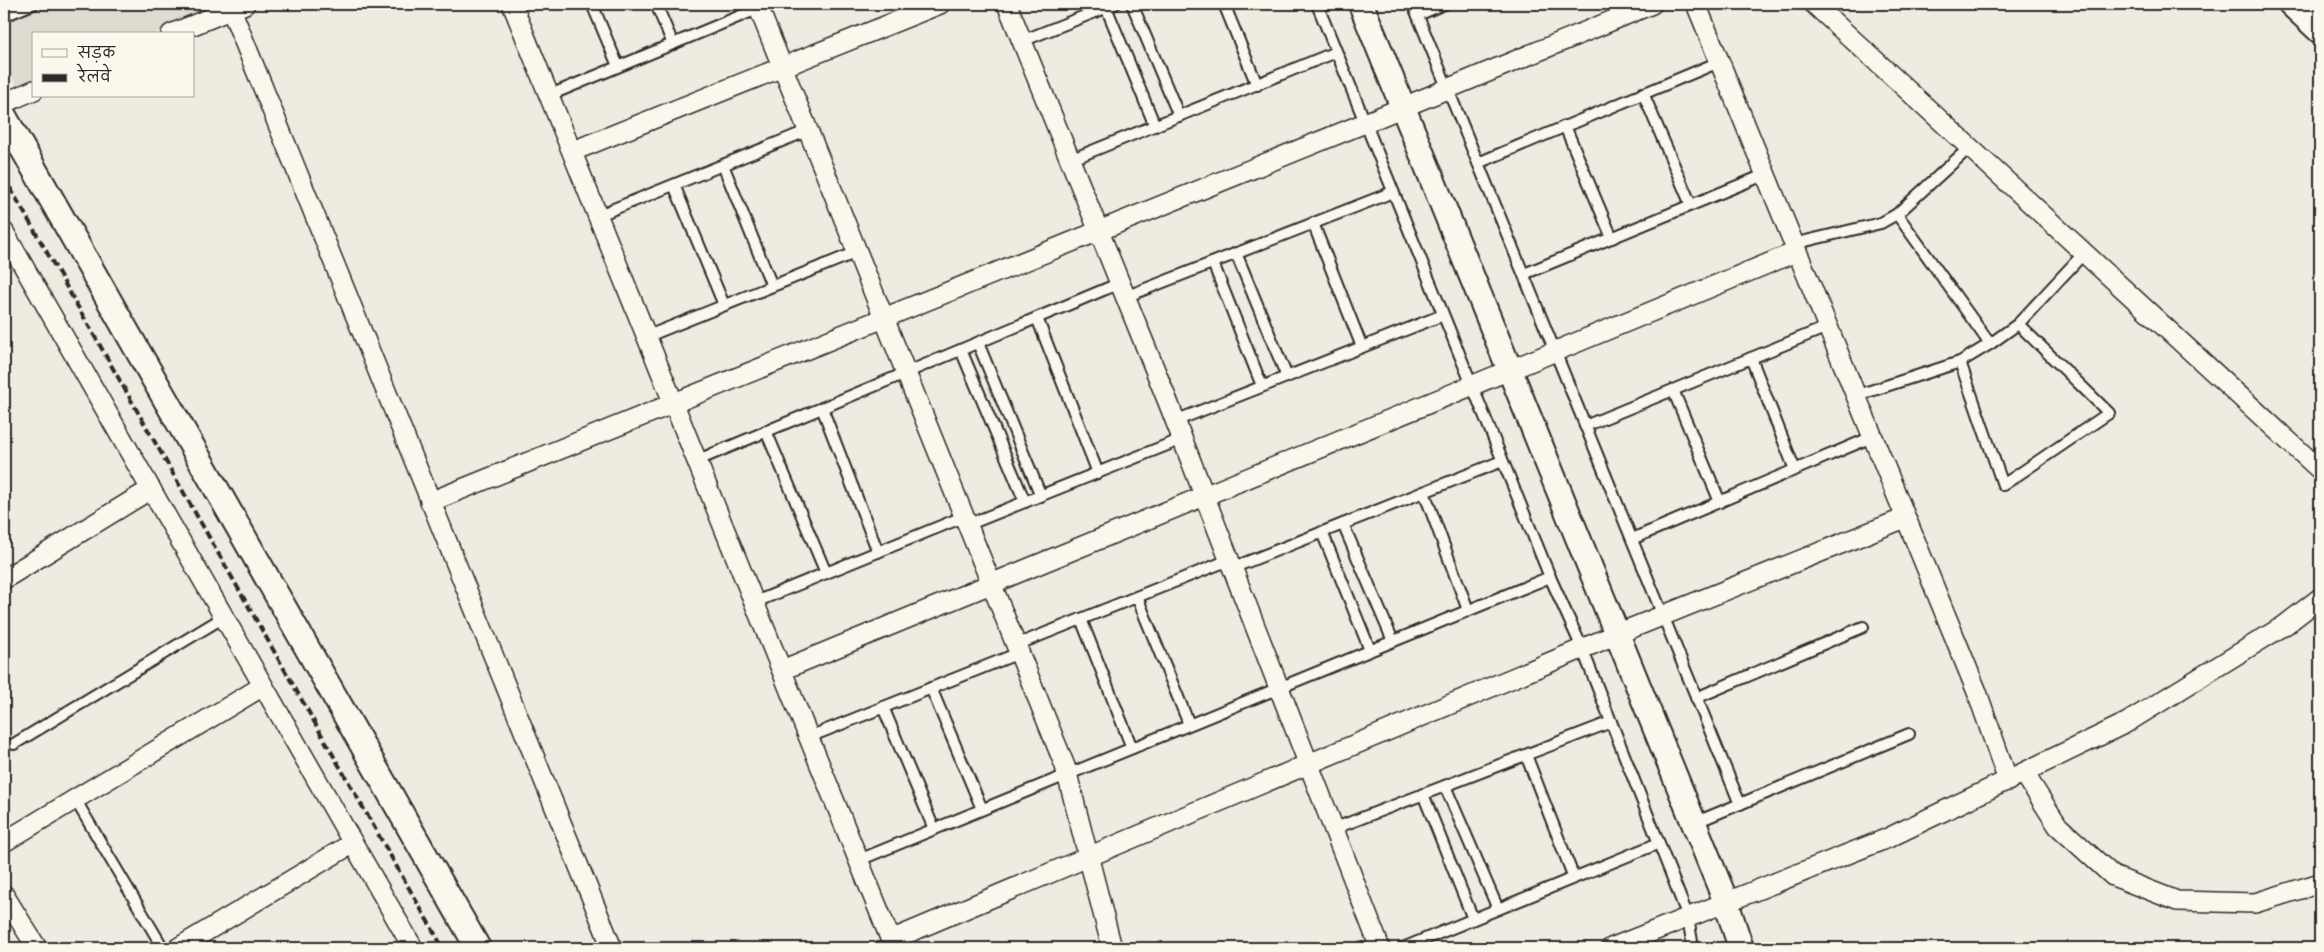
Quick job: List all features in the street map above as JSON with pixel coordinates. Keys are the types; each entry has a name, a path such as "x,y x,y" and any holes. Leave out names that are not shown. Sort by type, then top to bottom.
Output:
{"street":[{"path":"512,4 893,944 1088,857 1582,648 1905,518"},
{"path":"573,151 940,4"},
{"path":"1007,4 1175,421 1380,948"},
{"path":"1361,4 1726,902 1741,948"},
{"path":"430,502 1403,108 1652,4"},
{"path":"1696,4 1764,175 1977,692 2016,777 2058,826 2113,876 2177,901 2255,903 2320,883"},
{"path":"1814,4 2320,470"},
{"path":"2290,4 2320,31"},
{"path":"175,32 235,5 430,502 612,948"},
{"path":"761,5 783,67 1068,774 1112,948"},
{"path":"4,103 32,91"},
{"path":"4,116 478,948"},
{"path":"4,232 413,948"},
{"path":"782,670 1555,352 1795,248"},
{"path":"4,579 151,489"},
{"path":"1611,948 1888,838 2126,723 2285,625 2320,598"},
{"path":"4,842 263,686"},
{"path":"178,948 353,843"},
{"path":"4,895 36,948"}],"lane":[{"path":"4,16 33,4"},
{"path":"592,4 618,66"},
{"path":"656,4 673,44"},
{"path":"1132,4 1178,116"},
{"path":"1224,4 1257,85"},
{"path":"1317,4 1502,461 1612,722 1688,917 1693,948"},
{"path":"1414,4 1740,804"},
{"path":"1418,15 1444,4"},
{"path":"550,94 673,44 761,5"},
{"path":"1022,42 1111,6 1155,126"},
{"path":"1070,160 1336,52"},
{"path":"1478,163 1719,62"},
{"path":"1643,94 1691,205"},
{"path":"1565,126 1612,238"},
{"path":"599,215 809,130"},
{"path":"1795,248 1881,223 1897,214 1970,147"},
{"path":"723,165 772,286"},
{"path":"1524,274 1764,175"},
{"path":"674,185 724,305"},
{"path":"698,460 1037,318 1213,263 1393,192"},
{"path":"1897,214 1990,344"},
{"path":"1313,223 1362,346"},
{"path":"648,336 857,252"},
{"path":"1856,396 1960,362 1990,344 2018,324 2085,252"},
{"path":"1236,254 1287,376"},
{"path":"1213,263 1262,386"},
{"path":"1175,421 1443,314"},
{"path":"1037,318 1098,473"},
{"path":"1960,362 2003,485 2110,413 2018,324"},
{"path":"1586,426 1827,327"},
{"path":"978,343 1041,496"},
{"path":"961,350 1024,502"},
{"path":"1751,358 1795,470"},
{"path":"1673,390 1720,502"},
{"path":"822,408 878,552"},
{"path":"766,431 826,573"},
{"path":"1632,540 1872,437"},
{"path":"755,602 878,552 1041,496 1182,439"},
{"path":"809,737 930,688 1081,619 1137,597 1322,532 1502,461"},
{"path":"1424,492 1468,610"},
{"path":"1343,524 1393,641"},
{"path":"1322,532 1370,650"},
{"path":"859,860 1550,577"},
{"path":"1137,597 1189,724"},
{"path":"14,744 224,617"},
{"path":"1081,619 1132,748"},
{"path":"1696,698 1863,627"},
{"path":"930,688 982,809"},
{"path":"883,707 934,829"},
{"path":"1333,828 1612,722"},
{"path":"1694,823 1909,734"},
{"path":"1526,755 1574,878"},
{"path":"1445,786 1498,909"},
{"path":"1423,794 1473,919"},
{"path":"75,799 163,948"},
{"path":"1403,948 1659,843"}],"shaded area":[{"path":"4,4 224,4 225,6 159,32 32,32 32,82 19,87 4,65"}],"railway":[{"path":"4,177 443,948"}]}
